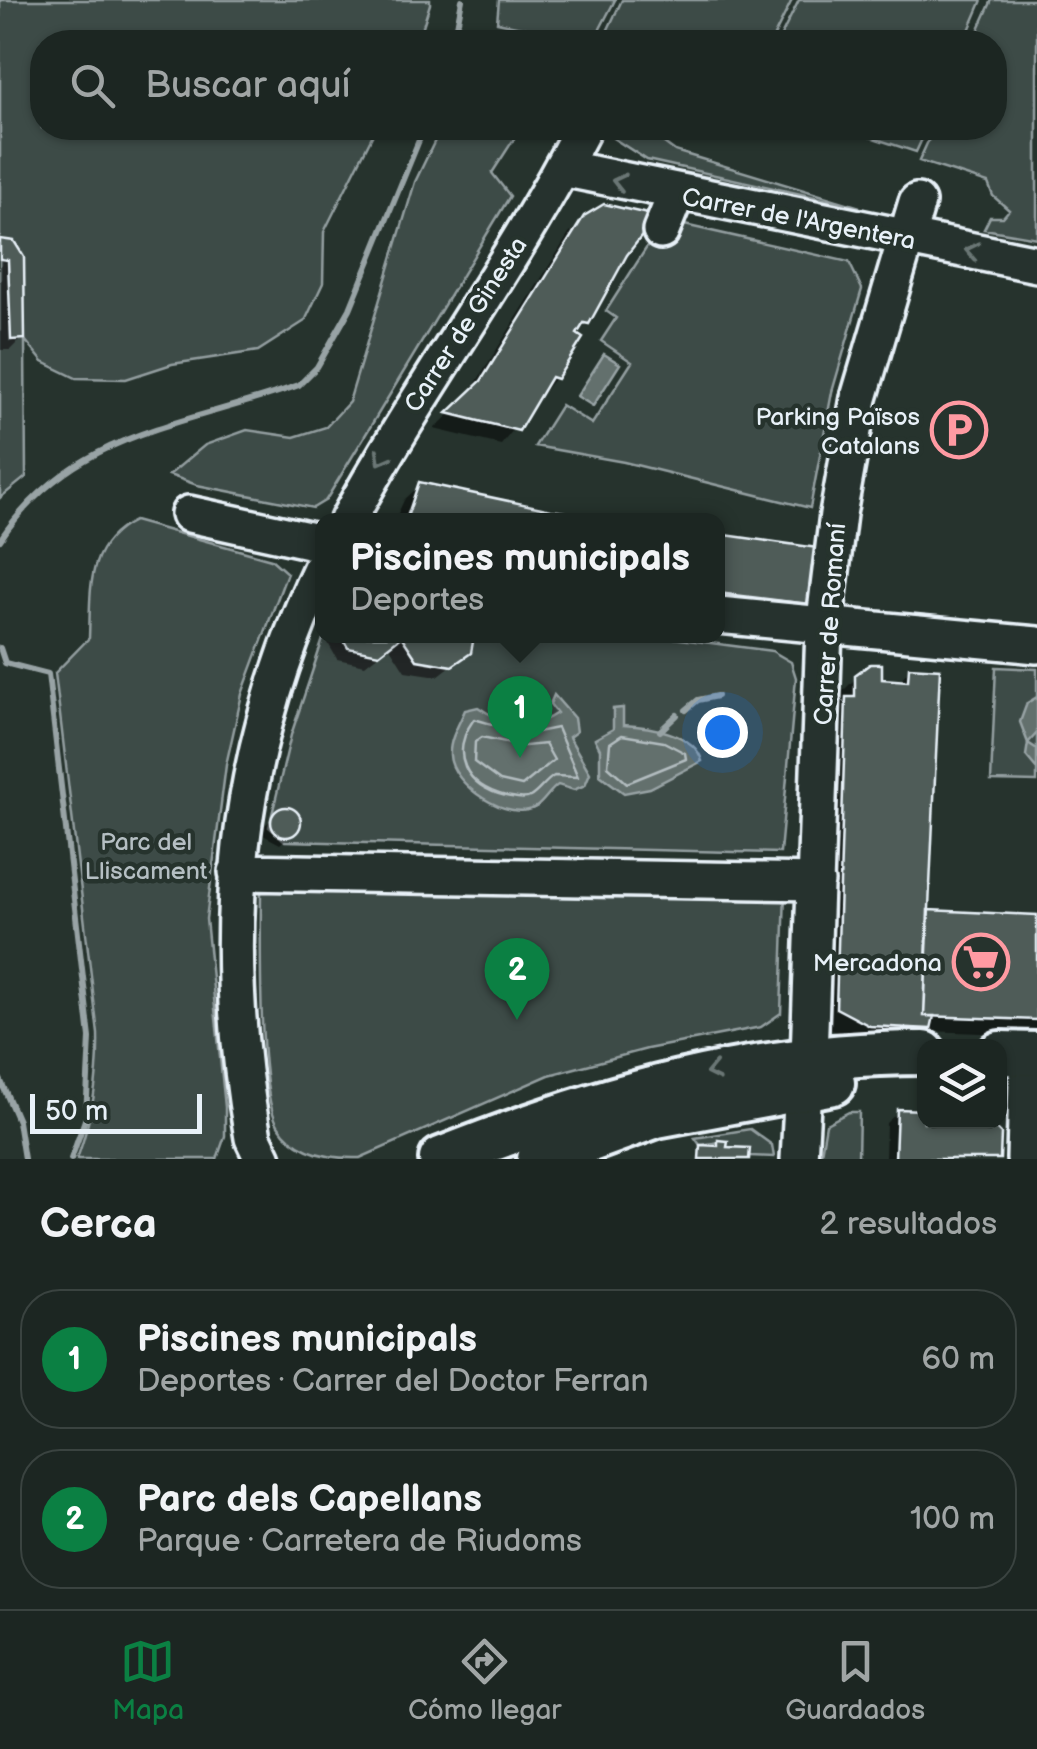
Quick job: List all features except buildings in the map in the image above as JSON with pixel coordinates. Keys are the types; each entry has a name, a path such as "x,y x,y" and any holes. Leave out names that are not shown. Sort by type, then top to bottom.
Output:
{"main road":[{"path":"550,1157 656,1116 806,1072 917,1054"},
{"path":"442,1159 536,1121 632,1091 717,1071 917,1078"}],"street":[{"name":"Carrer de Ginesta","path":"352,513 401,424 577,140"},
{"name":"Carrer de l'Argentera","path":"562,168 1037,264"},
{"path":"661,232 676,194"},
{"name":"Carrer de Romaní","path":"799,1159 816,882 824,628 838,514 857,409 917,202"},
{"path":"189,514 315,541"},
{"path":"256,1152 234,991 236,872 247,792 262,724 286,648 315,582"},
{"path":"725,616 1037,645"},
{"path":"236,872 816,882"},
{"path":"1020,1070 1025,1159"}],"green space":[{"path":"0,0 430,0 422,30 30,30 30,140 370,140 324,232 323,283 305,321 258,351 172,364 126,379 76,378 43,362 25,340 26,477 0,498"},
{"path":"499,0 615,0 599,30 535,30 497,22"},
{"path":"622,0 792,0 777,30 608,30"},
{"path":"799,0 982,0 969,30 784,30"},
{"path":"992,0 1037,0 1037,238 984,229 990,217 1003,217 1009,210 993,196 988,183 919,161 929,140 1007,140 1007,30 978,30"},
{"path":"435,140 513,140 492,173 510,196 326,500 313,508 197,485 169,475 205,445 247,430 294,437 326,427 349,402 415,182"},
{"path":"616,140 660,140 675,151 860,207 647,160"},
{"path":"880,140 922,140 916,152"},
{"path":"680,224 849,262 862,289 832,392 810,508 624,462 535,446 561,405 592,424 632,362 601,341 616,318 606,311 654,236 675,241"},
{"name":"Parc del Lliscament","path":"134,521 271,559 287,573 242,694 226,765 206,919 225,1107 225,1136 217,1159 77,1159 94,1098 98,1034 55,673 89,638 91,586 99,556 118,531"},
{"path":"322,643 711,643 772,651 791,662 796,678 780,853 285,841 269,827 291,735"},
{"path":"996,667 1037,669 1037,782 991,781"},
{"path":"261,886 785,892 781,1013 761,1027 647,1049 549,1075 360,1158 326,1156 294,1143 285,1135 271,1107 263,1047"},
{"path":"849,1112 859,1112 858,1159 820,1159 826,1124"},
{"path":"750,1129 772,1145 774,1157 749,1156 727,1147 728,1141 700,1145 695,1138"}],"water":[{"path":"604,354 620,364 593,406 577,396"},
{"path":"554,695 574,718 576,732 569,737 590,773 585,785 574,790 558,785 539,805 525,811 511,810 483,798 460,778 453,767 450,749 465,710 478,707 507,721 537,722 557,713 550,704"},
{"path":"1037,697 1037,733 1028,743 1020,722 1027,703"},
{"path":"623,708 623,725 657,729 681,738 698,751 702,761 650,788 624,793 600,775 600,749 595,739 613,729 613,709"},
{"path":"1028,743 1037,749 1037,769 1026,756"}],"waterway":[{"path":"456,30 462,0"},
{"path":"0,540 29,503 62,475 97,453 174,423 299,385 317,367 350,309 419,140"},
{"path":"0,648 5,663 48,674 90,1038 86,1117 71,1159"},
{"path":"686,710 698,700 717,696"},
{"path":"660,731 677,715"},
{"path":"0,1079 18,1121 24,1159"}],"place":[{"name":"Parking Països Catalans","path":"959,430"},
{"name":"Piscines municipals","path":"520,758"},
{"name":"Mercadona","path":"981,962"},
{"name":"Parc dels Capellans","path":"517,1020"}]}
